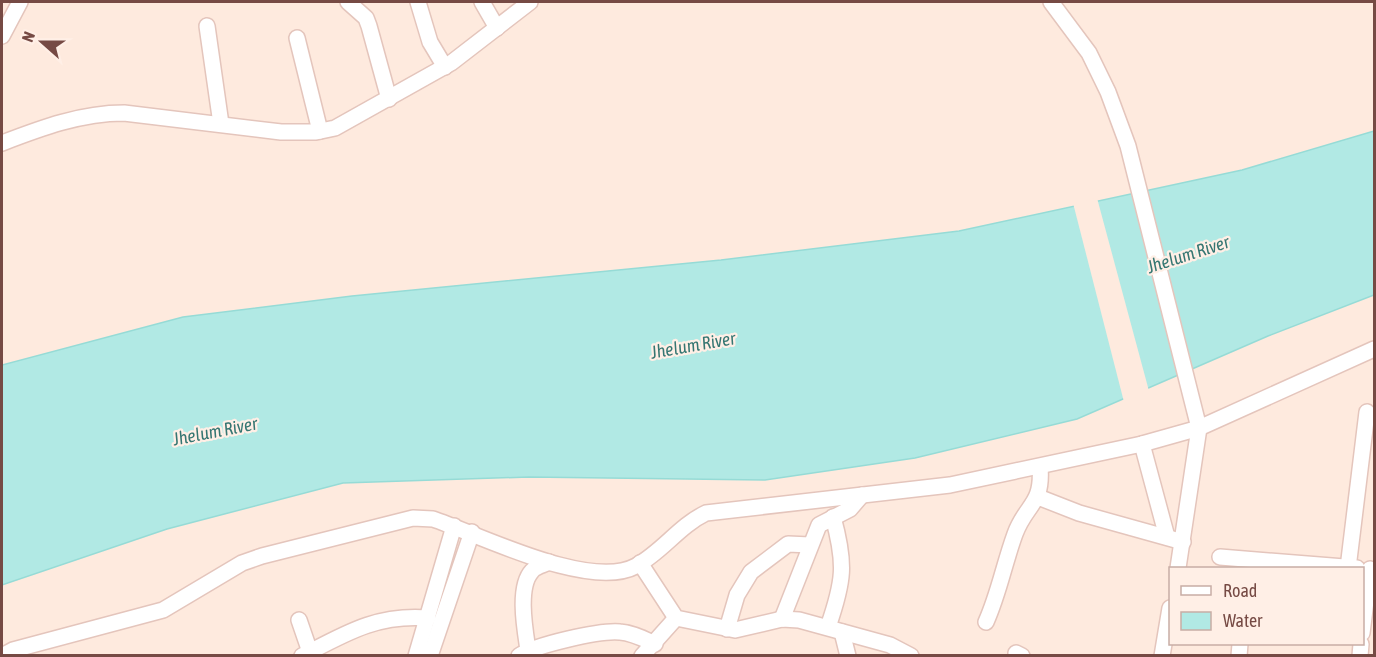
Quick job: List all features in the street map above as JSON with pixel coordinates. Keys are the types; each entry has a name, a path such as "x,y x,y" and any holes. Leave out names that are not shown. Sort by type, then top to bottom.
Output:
{"street":[{"path":"2,36 18,2"},
{"path":"348,2 366,18 389,99"},
{"path":"418,2 430,42 444,67"},
{"path":"482,2 497,28"},
{"path":"2,143 76,118 101,113 124,113 281,132 320,131 335,128 444,67 530,2"},
{"path":"1051,2 1089,53 1108,92 1128,146 1199,428 1178,567"},
{"path":"207,26 220,124"},
{"path":"297,38 320,131"},
{"path":"2,656 13,650 163,610 242,563 295,546 413,518 433,519 549,562 613,572 640,563 692,521 706,513 950,485 1142,444 1199,428 1374,350"},
{"path":"1348,567 1367,412"},
{"path":"1142,444 1167,537"},
{"path":"986,622 997,597 1015,534 1038,497 1041,486 1040,467"},
{"path":"782,619 819,525 850,509 862,495"},
{"path":"1038,497 1089,516 1183,542"},
{"path":"833,517 843,560 835,629 848,656"},
{"path":"416,656 428,618 463,529"},
{"path":"430,656 463,529"},
{"path":"727,629 742,583 751,572 788,544 810,544"},
{"path":"1220,557 1336,567"},
{"path":"549,562 532,571 526,584 524,653 617,631 631,633 655,644"},
{"path":"640,563 676,618 727,629 747,628 782,619 835,629 890,645 911,656"},
{"path":"1364,601 1366,569"},
{"path":"1162,656 1169,614"},
{"path":"299,620 306,654 372,622 401,616 428,618"},
{"path":"642,656 676,618"}],"water":[{"name":"Jhelum River","path":"1374,131 1374,295 1268,336 1077,419 915,458 765,480 529,477 343,483 167,529 2,585 2,365 183,317 352,296 721,260 959,231 1242,170"}],"pier":[{"path":"1097,198 1149,391 1124,402 1073,203"}]}
